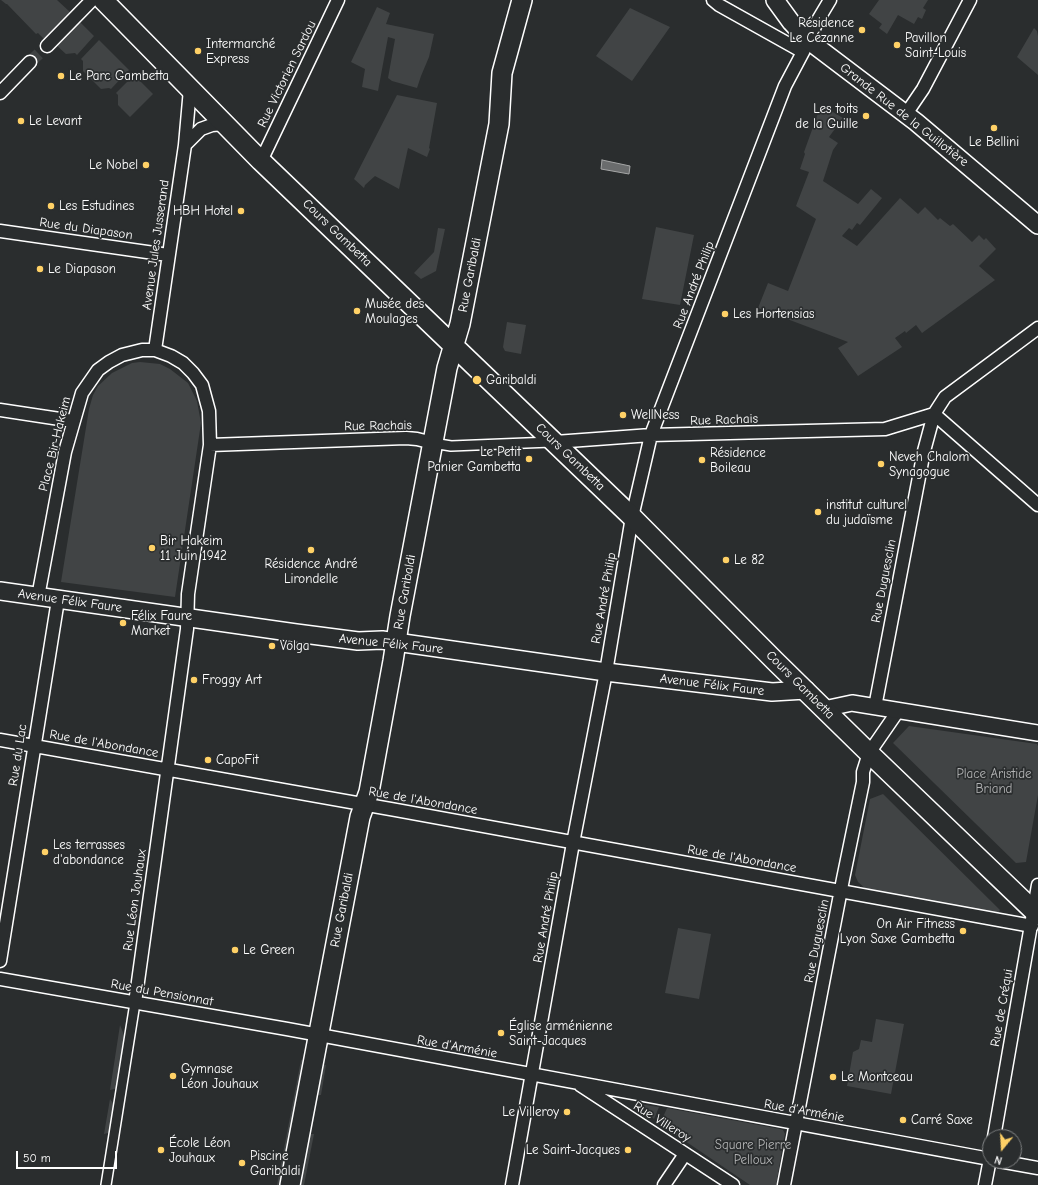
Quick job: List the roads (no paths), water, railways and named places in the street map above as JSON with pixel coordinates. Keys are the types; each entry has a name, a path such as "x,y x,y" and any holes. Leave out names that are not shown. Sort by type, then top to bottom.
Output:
{"main road":[{"name":"Cours Gambetta","path":"102,0 261,161 632,517 1035,917"},
{"name":"Rue Garibaldi","path":"290,1185 320,1036 360,817 368,792 447,368 454,346 464,302 499,124 502,73 522,0"},
{"name":"Grande Rue de la Guillotière","path":"775,0 806,46 906,114 1038,225"},
{"name":"Avenue Félix Faure","path":"0,591 346,639 396,642 606,672 772,692 806,690"}],"street":[{"path":"47,46 92,0"},
{"name":"Rue Victorien Sardou","path":"261,161 338,0"},
{"name":"Grande Rue de la Guillotière","path":"714,0 719,5 806,46"},
{"name":"Rue André Philip","path":"512,1185 573,843 606,672 632,517 651,435 785,86 818,20 830,0"},
{"path":"906,114 923,89 970,0"},
{"path":"0,93 30,62"},
{"name":"Avenue Jules Jusserand","path":"155,350 185,145 190,89"},
{"path":"185,145 201,129 212,125 224,124"},
{"name":"Rue du Diapason","path":"0,231 168,255"},
{"path":"1038,328 945,397 934,414 1038,506"},
{"name":"Place Bir-Hakeim","path":"38,597 64,459 73,421 82,393 98,370 109,362 122,355 142,350 155,350 171,356 183,363 193,373 202,385 209,412 210,444 188,594 188,618"},
{"path":"0,410 73,421"},
{"name":"Rue Rachais","path":"210,444 406,438 451,446 555,442 651,435 885,429 934,414"},
{"name":"Rue Duguesclin","path":"875,707 924,451 934,414"},
{"name":"Rue du Lac","path":"0,961 58,600"},
{"name":"Rue Léon Jouhaux","path":"106,1185 135,1003 188,618"},
{"path":"824,709 852,703 1038,733"},
{"name":"Rue Duguesclin","path":"784,1185 840,891 863,782 863,772 869,753 898,711"},
{"name":"Rue de l'Abondance","path":"0,740 364,804 840,891"},
{"name":"Rue de Créqui","path":"995,1129 1035,917 1038,885"},
{"path":"840,891 1035,917"},
{"name":"Rue du Pensionnat","path":"0,979 320,1036"},
{"name":"Rue d’Arménie","path":"320,1036 982,1158"},
{"name":"Rue Villeroy","path":"576,1083 733,1185"},
{"path":"610,1105 612,1090"},
{"path":"664,1185 685,1154"},
{"path":"1022,1165 1038,1168"},
{"path":"985,1185 988,1169"}],"tunnel":[{"path":"30,62 47,46"}],"place":[{"name":"Résidence Le Cézanne","path":"862,30"},
{"name":"Pavillon Saint-Louis","path":"897,45"},
{"name":"Intermarché Express","path":"198,51"},
{"name":"Le Parc Gambetta","path":"61,76"},
{"name":"Les toits de la Guille","path":"866,116"},
{"name":"Le Levant","path":"21,121"},
{"name":"Le Bellini","path":"994,128"},
{"name":"Le Nobel","path":"146,165"},
{"name":"Les Estudines","path":"51,206"},
{"name":"HBH Hotel","path":"241,211"},
{"name":"Le Diapason","path":"40,269"},
{"name":"Musée des Moulages","path":"357,311"},
{"name":"Les Hortensias","path":"725,314"},
{"name":"Garibaldi","path":"477,380"},
{"name":"WellNess","path":"623,415"},
{"name":"Le Petit Panier Gambetta","path":"529,459"},
{"name":"Résidence Boileau","path":"702,460"},
{"name":"Neveh Chalom Synagogue","path":"881,464"},
{"name":"institut culturel du judaïsme","path":"818,512"},
{"name":"Bir Hakeim 11 Juin 1942","path":"152,548"},
{"name":"Résidence André Lirondelle","path":"311,550"},
{"name":"Le 82","path":"726,560"},
{"name":"Félix Faure Market","path":"123,623"},
{"name":"Volga","path":"272,646"},
{"name":"Froggy Art","path":"194,680"},
{"name":"CapoFit","path":"208,760"},
{"name":"Les terrasses d'abondance","path":"45,852"},
{"name":"On Air Fitness Lyon Saxe Gambetta","path":"963,931"},
{"name":"Le Green","path":"235,950"},
{"name":"Église arménienne Saint-Jacques","path":"501,1033"},
{"name":"Gymnase Léon Jouhaux","path":"173,1076"},
{"name":"Le Montceau","path":"833,1077"},
{"name":"Le Villeroy","path":"567,1112"},
{"name":"Carré Saxe","path":"903,1120"},
{"name":"École Léon Jouhaux","path":"161,1150"},
{"name":"Le Saint-Jacques","path":"628,1150"},
{"name":"Piscine Garibaldi","path":"242,1163"}],"park label":[{"name":"Place Aristide Briand","path":"994,782"},
{"name":"Square Pierre Pelloux","path":"753,1152"}]}
